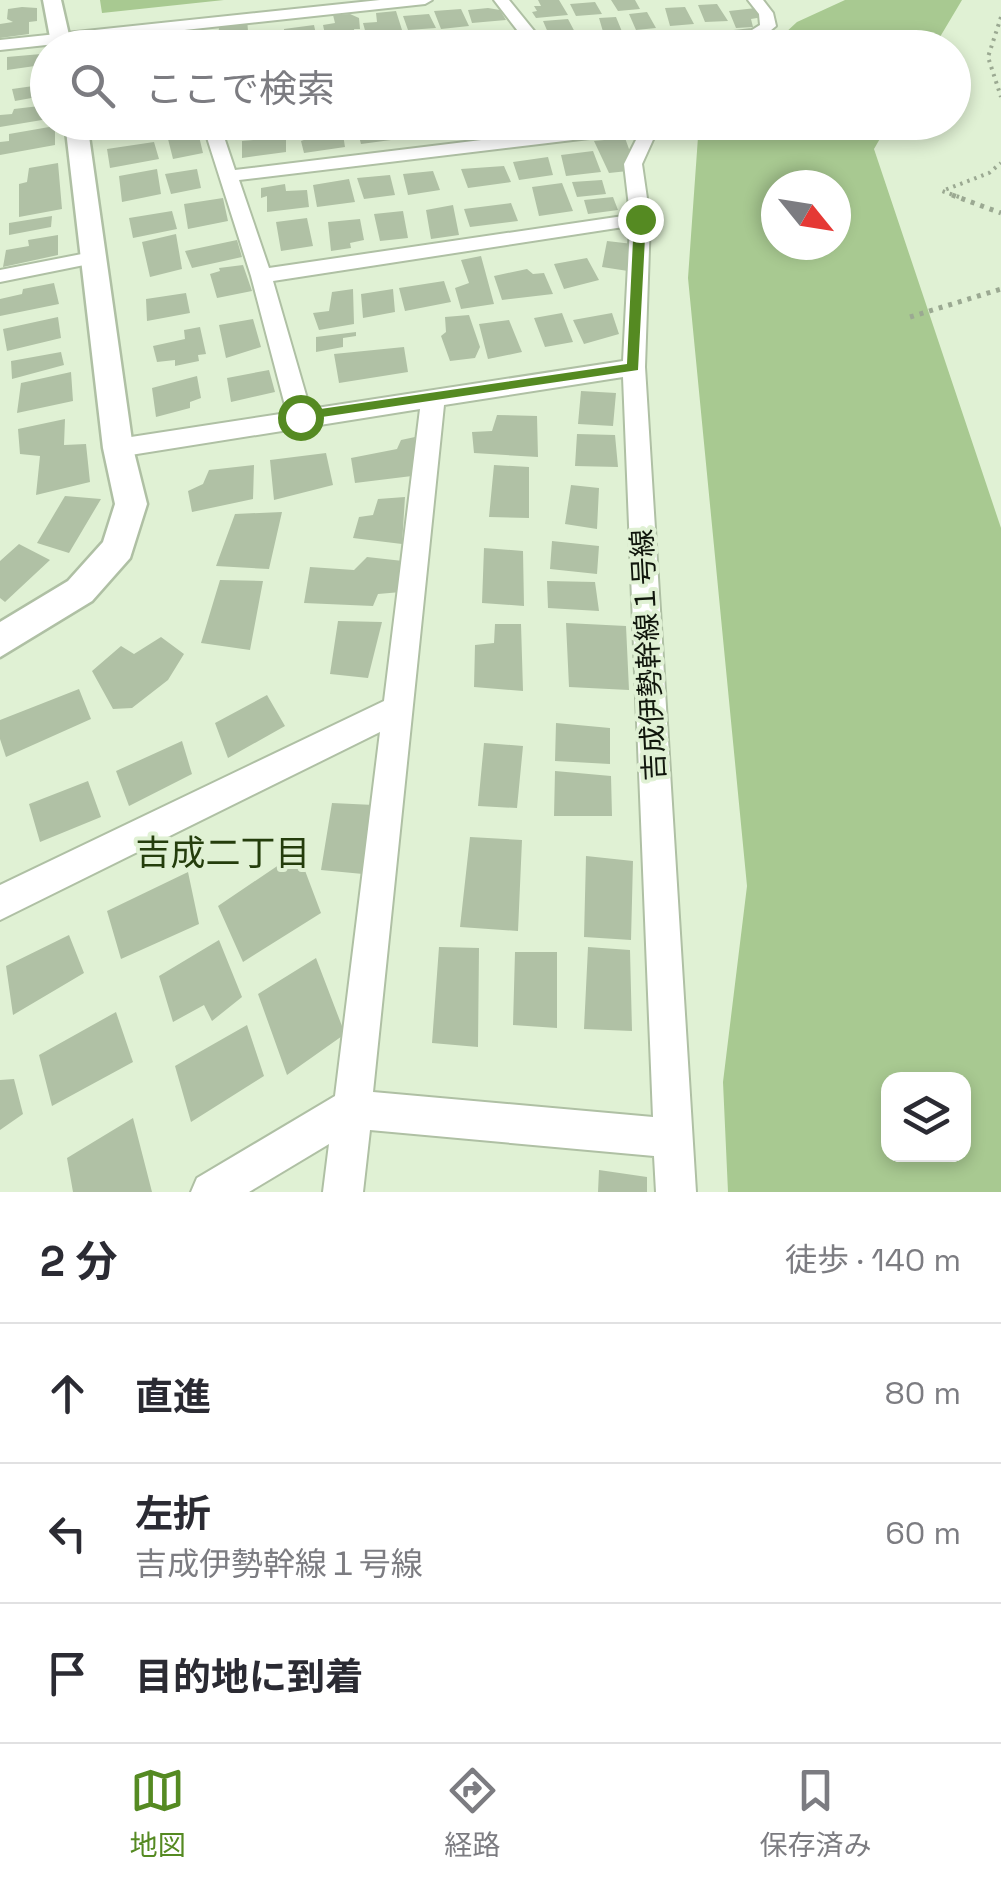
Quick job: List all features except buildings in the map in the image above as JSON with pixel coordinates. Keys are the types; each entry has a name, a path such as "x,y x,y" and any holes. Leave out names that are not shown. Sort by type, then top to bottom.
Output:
{"street":[{"path":"52,0 58,30"},
{"path":"165,30 425,0"},
{"path":"501,0 525,30"},
{"path":"756,0 766,13 768,26 762,30"},
{"path":"0,45 30,44"},
{"path":"0,640 80,591 118,548 131,504 118,448 78,140"},
{"path":"216,140 261,276 300,417"},
{"path":"228,176 522,140"},
{"name":"吉成伊勢幹線１号線","path":"644,140 633,164 640,219 634,367 676,1192"},
{"path":"261,276 640,219"},
{"path":"0,276 92,258"},
{"path":"118,448 634,367"},
{"path":"344,1192 350,1109 433,396"},
{"path":"0,903 399,708"},
{"path":"211,1192 350,1109 673,1138"}],"path":[{"path":"1001,17 986,48 986,61 1001,98"},
{"path":"1001,163 990,173 942,192 1001,213"},
{"path":"910,317 1001,289"}],"green space":[{"path":"100,0 224,0 102,13"},
{"path":"845,0 962,0 944,30 788,30 797,22"},
{"path":"698,140 879,140 874,149 1001,528 1001,1192 728,1192 723,1082 747,886 688,278"}],"district":[{"name":"吉成二丁目","path":"223,853"}],"route":[{"path":"300,417 634,367 640,219"}]}
